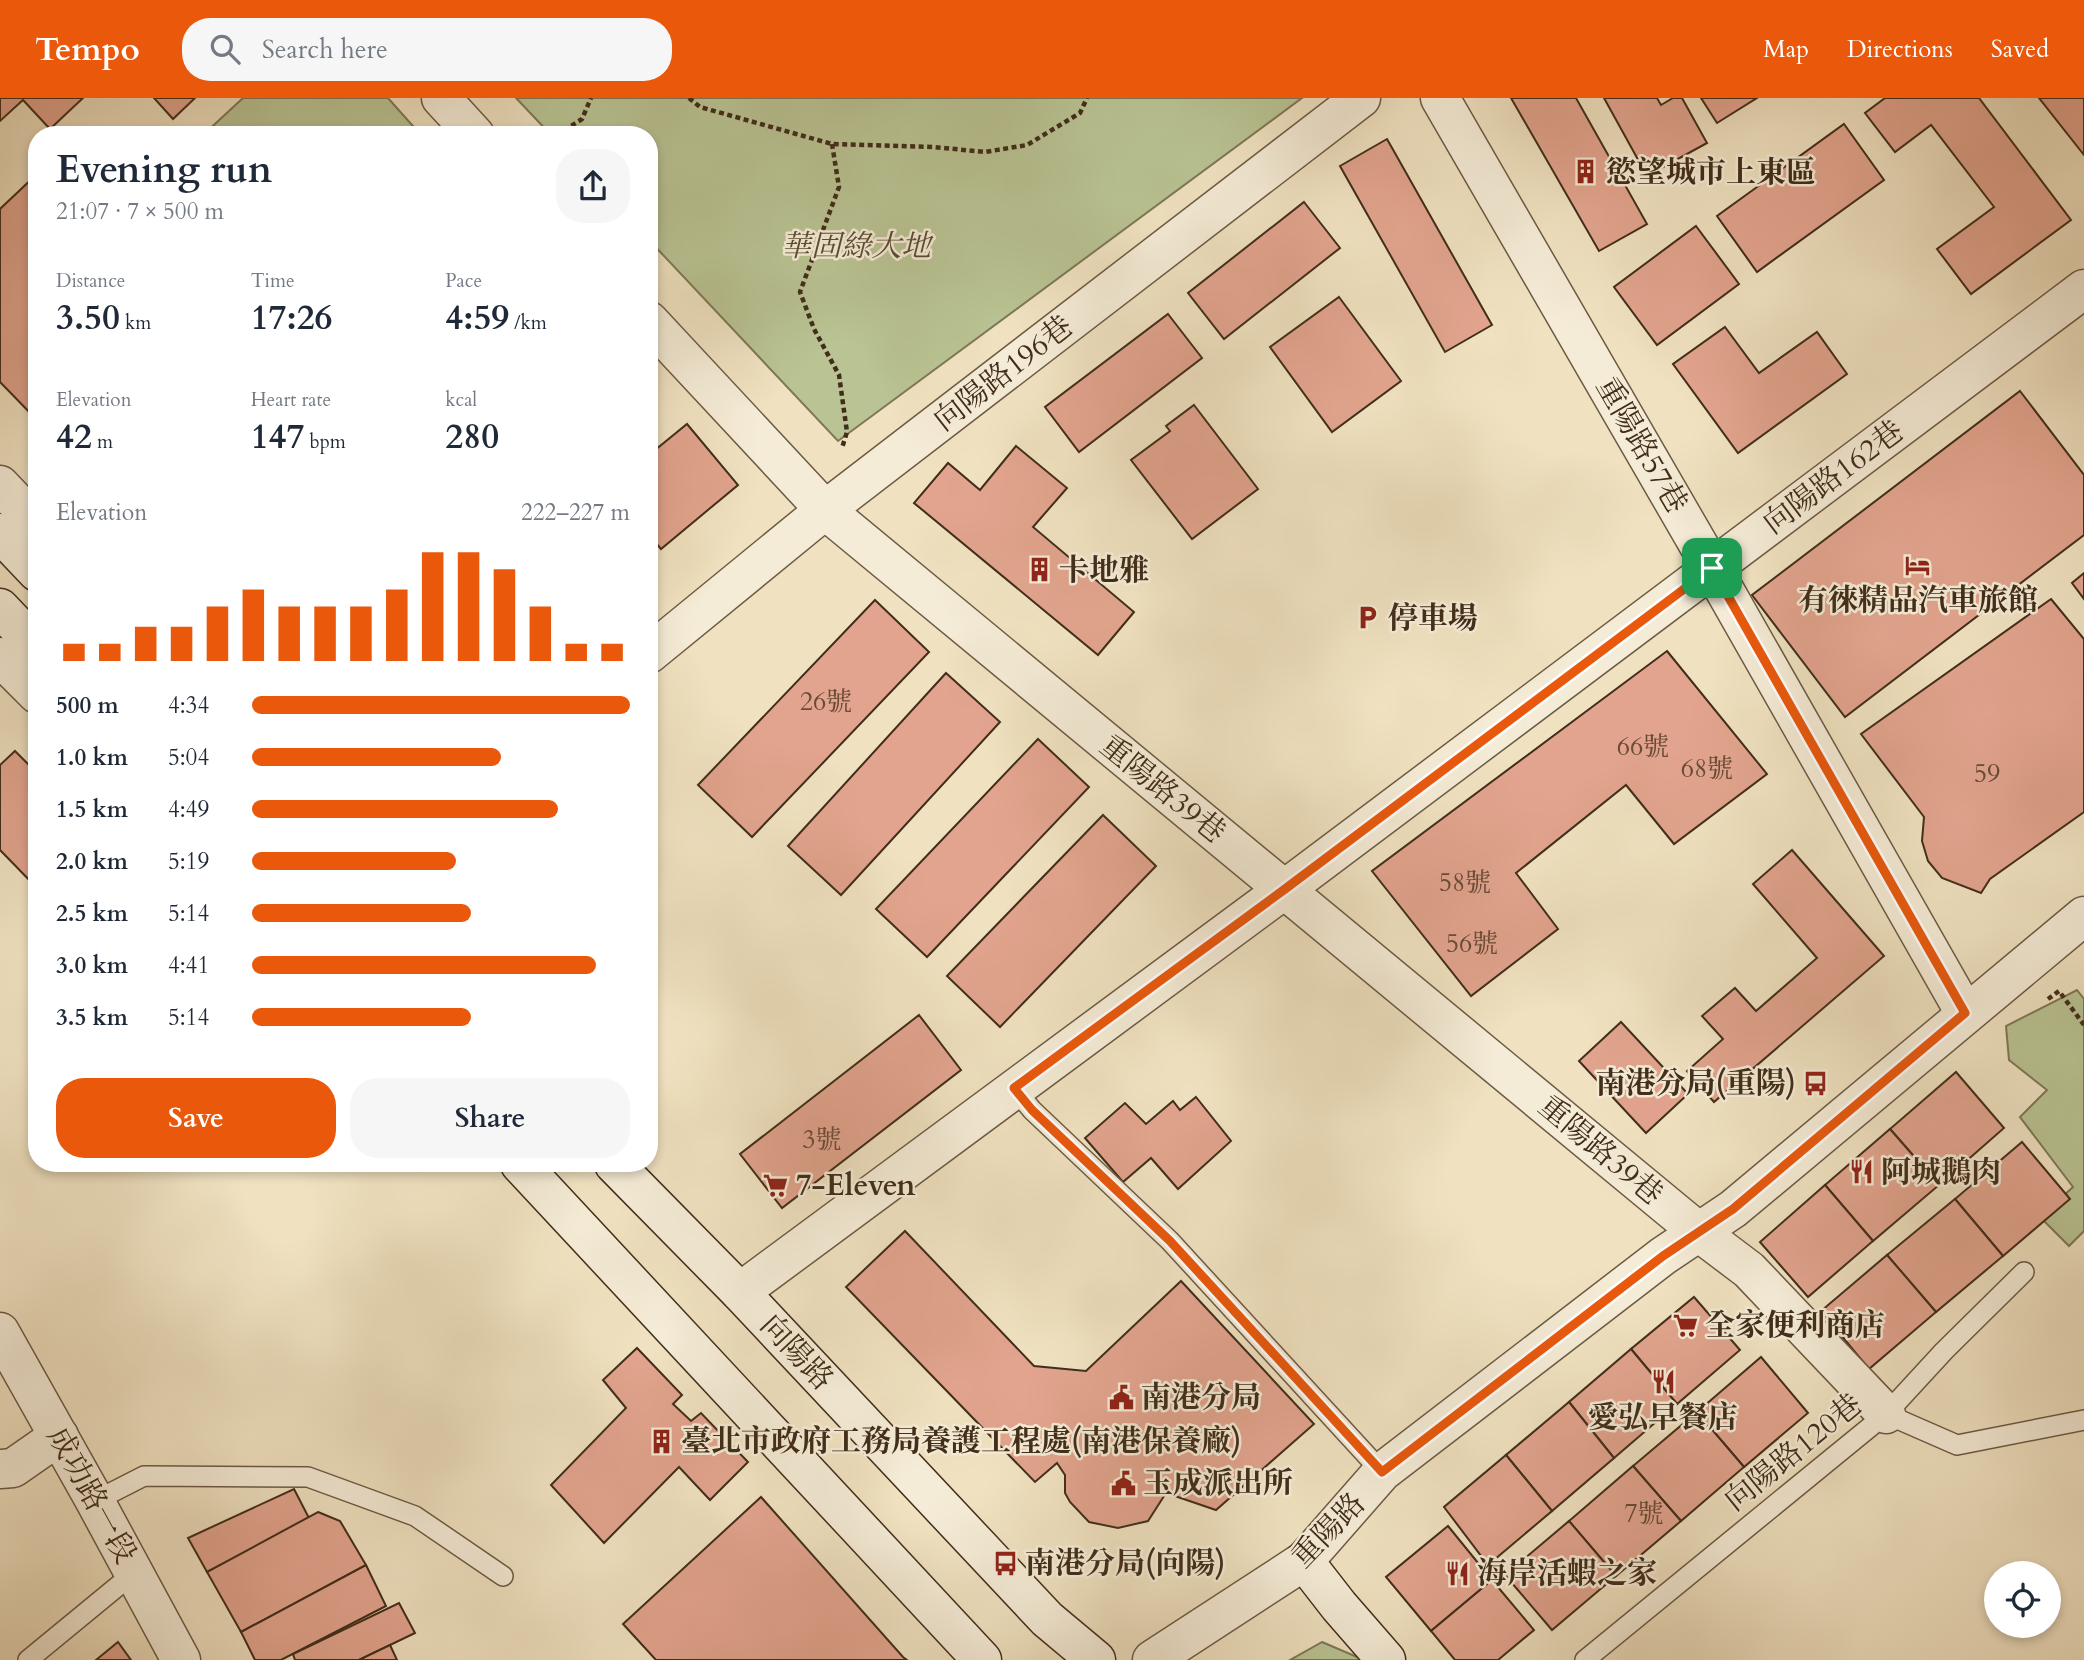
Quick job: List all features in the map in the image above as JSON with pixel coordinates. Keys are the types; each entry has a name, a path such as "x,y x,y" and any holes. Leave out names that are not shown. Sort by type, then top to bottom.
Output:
{"street":[{"path":"441,98 467,126"},
{"name":"向陽路196巷","path":"658,647 825,510 1361,98"},
{"name":"重陽路57巷","path":"1440,98 1965,1013"},
{"name":"向陽路162巷","path":"740,1292 1285,889 2084,289"},
{"name":"重陽路39巷","path":"658,331 825,510 1700,1233 1749,1270 1886,1414"},
{"path":"0,485 28,515"},
{"path":"0,533 28,563"},
{"path":"0,608 28,638"},
{"path":"0,657 28,685"},
{"name":"重陽路","path":"1152,1660 1304,1561 1382,1472 1663,1256 1733,1209 2084,916"},
{"path":"527,1172 982,1660"},
{"name":"向陽路","path":"622,1172 740,1292 1047,1619 1096,1660"},
{"name":"成功路一段","path":"0,1332 60,1436 181,1660"},
{"path":"0,1469 13,1468 60,1436"},
{"path":"1304,1561 1387,1660"}],"lane":[{"path":"1014,1088 1032,1110 1170,1241 1382,1472"},
{"name":"向陽路120巷","path":"1585,1660 1886,1414 1944,1351 2024,1272"},
{"path":"1886,1414 1957,1445 2084,1420"},
{"path":"95,1500 144,1476 308,1477 415,1516 503,1576"},
{"path":"29,1660 135,1572"}],"path":[{"path":"571,126 582,119 591,98"},
{"path":"689,98 700,107 832,144 934,147 985,152 1027,145 1080,113 1087,98"},
{"path":"825,510 847,432 839,375 814,329 800,292 839,187 832,144"},
{"path":"2038,1005 2059,991 2084,1025"}],"green space":[{"path":"243,98 388,98 413,126 213,126"},
{"name":"華固綠大地","path":"516,98 1302,98 838,441 658,250 658,126 542,126"},
{"path":"2077,990 2084,999 2084,1231 2069,1246 2040,1217 2073,1187 2020,1117 2047,1090 2009,1060 2006,1026"},
{"path":"1322,1642 1364,1660 1290,1660"}],"building":[{"path":"0,98 83,98 53,126 47,126 23,100 0,121"},
{"path":"154,98 195,98 173,119"},
{"name":"慾望城市上東區","path":"1511,98 1576,98 1647,224 1599,251"},
{"path":"1604,98 1657,98 1661,105 1673,98 1682,98 1707,143 1647,176"},
{"path":"1701,98 1757,98 1717,123"},
{"path":"1885,98 1979,98 2071,220 1971,294 1937,249 1994,207 1931,125 1895,152 1865,113"},
{"path":"2039,98 2084,98 2084,155"},
{"path":"1844,124 1884,180 1757,272 1717,216"},
{"path":"1387,139 1492,325 1445,352 1340,166"},
{"path":"28,183 28,411 0,382 0,209"},
{"path":"1304,202 1340,248 1224,339 1188,293"},
{"path":"1696,226 1739,284 1657,345 1614,287"},
{"path":"1339,297 1401,381 1332,432 1270,347"},
{"path":"1168,314 1202,358 1079,452 1045,407"},
{"path":"1725,327 1759,373 1817,332 1847,374 1738,453 1673,364"},
{"name":"有徠精品汽車旅館","path":"2020,391 2084,475 2084,535 1845,717 1752,595"},
{"path":"1194,405 1258,489 1192,539 1131,460 1170,431 1166,426"},
{"path":"687,424 738,485 661,549 658,546 658,448"},
{"name":"卡地雅","path":"1016,446 1067,488 1033,527 1134,612 1098,655 914,503 948,463 980,490"},
{"path":"2084,573 2084,599 2072,583"},
{"path":"2051,599 2084,639 2084,812 1990,879 1981,893 1942,878 1928,861 1922,841 1924,817 1861,734"},
{"path":"875,600 929,652 752,837 698,785"},
{"path":"1667,651 1767,774 1674,844 1626,785 1516,873 1558,929 1471,996 1372,871"},
{"path":"946,673 1000,722 841,895 788,846"},
{"path":"1038,739 1089,787 927,957 876,909"},
{"path":"15,751 28,764 28,879 0,850 0,765"},
{"path":"1103,815 1156,866 1000,1027 947,976"},
{"path":"1792,850 1884,956 1714,1102 1687,1071 1723,1039 1702,1016 1735,988 1756,1011 1817,958 1753,884"},
{"path":"919,1015 961,1070 782,1208 740,1154"},
{"path":"1621,1022 1688,1094 1646,1133 1579,1061"},
{"path":"1956,1072 2004,1128 1939,1185 1890,1129"},
{"path":"1196,1097 1231,1141 1178,1189 1151,1158 1123,1182 1085,1138 1125,1103 1146,1124 1173,1101 1180,1110"},
{"path":"1890,1129 1939,1185 1873,1241 1825,1185"},
{"path":"2022,1142 2070,1199 2003,1256 1955,1199"},
{"path":"1825,1185 1873,1241 1808,1297 1760,1242"},
{"path":"1955,1199 2003,1256 1936,1312 1887,1255"},
{"name":"南港分局","path":"905,1231 1034,1366 1086,1371 1181,1281 1314,1424 1216,1510 1166,1493 1148,1521 1118,1528 1089,1522 1065,1493 1065,1475 1057,1463 1035,1482 846,1287"},
{"path":"1887,1255 1936,1312 1869,1369 1821,1311"},
{"path":"1694,1297 1740,1350 1677,1404 1631,1349"},
{"name":"臺北市政府工務局養護工程處(南港保養廠)","path":"637,1348 682,1395 673,1404 691,1421 701,1413 748,1462 710,1500 679,1467 604,1543 551,1485 626,1408 603,1380"},
{"path":"1631,1349 1677,1404 1614,1458 1569,1402"},
{"path":"1761,1357 1808,1413 1744,1467 1697,1412"},
{"path":"1569,1402 1614,1458 1552,1511 1506,1455"},
{"path":"1697,1412 1744,1467 1681,1521 1633,1466"},
{"path":"1506,1455 1552,1511 1488,1565 1444,1507"},
{"path":"1633,1466 1681,1521 1616,1576 1569,1521"},
{"path":"294,1489 310,1520 207,1572 188,1538"},
{"path":"761,1497 907,1660 656,1660 623,1624"},
{"path":"318,1512 340,1521 366,1565 241,1632 207,1572"},
{"path":"1569,1521 1616,1576 1552,1630 1505,1575"},
{"path":"1448,1526 1492,1580 1431,1631 1386,1577"},
{"path":"366,1565 386,1606 281,1660 255,1660 241,1632"},
{"path":"1492,1580 1534,1630 1498,1660 1455,1660 1431,1631"},
{"path":"399,1603 415,1633 359,1660 295,1660 293,1654"},
{"path":"118,1642 131,1660 96,1660"},
{"path":"390,1645 397,1660 359,1660"}],"place":[{"name":"慾望城市上東區","path":"1586,172"},
{"name":"有徠精品汽車旅館","path":"1918,565"},
{"name":"卡地雅","path":"1039,570"},
{"name":"停車場","path":"1368,618"},
{"name":"南港分局(重陽)","path":"1816,1083"},
{"name":"阿城鵝肉","path":"1861,1172"},
{"name":"7-Eleven","path":"776,1185"},
{"name":"全家便利商店","path":"1685,1325"},
{"name":"愛弘早餐店","path":"1663,1382"},
{"name":"南港分局","path":"1121,1397"},
{"name":"臺北市政府工務局養護工程處(南港保養廠)","path":"661,1441"},
{"name":"玉成派出所","path":"1123,1483"},
{"name":"南港分局(向陽)","path":"1005,1563"},
{"name":"海岸活蝦之家","path":"1457,1573"}],"route":[{"path":"1712,568 1965,1013 1733,1209 1663,1256 1382,1472 1170,1241 1032,1110 1014,1088 1285,889 1712,568"}]}
